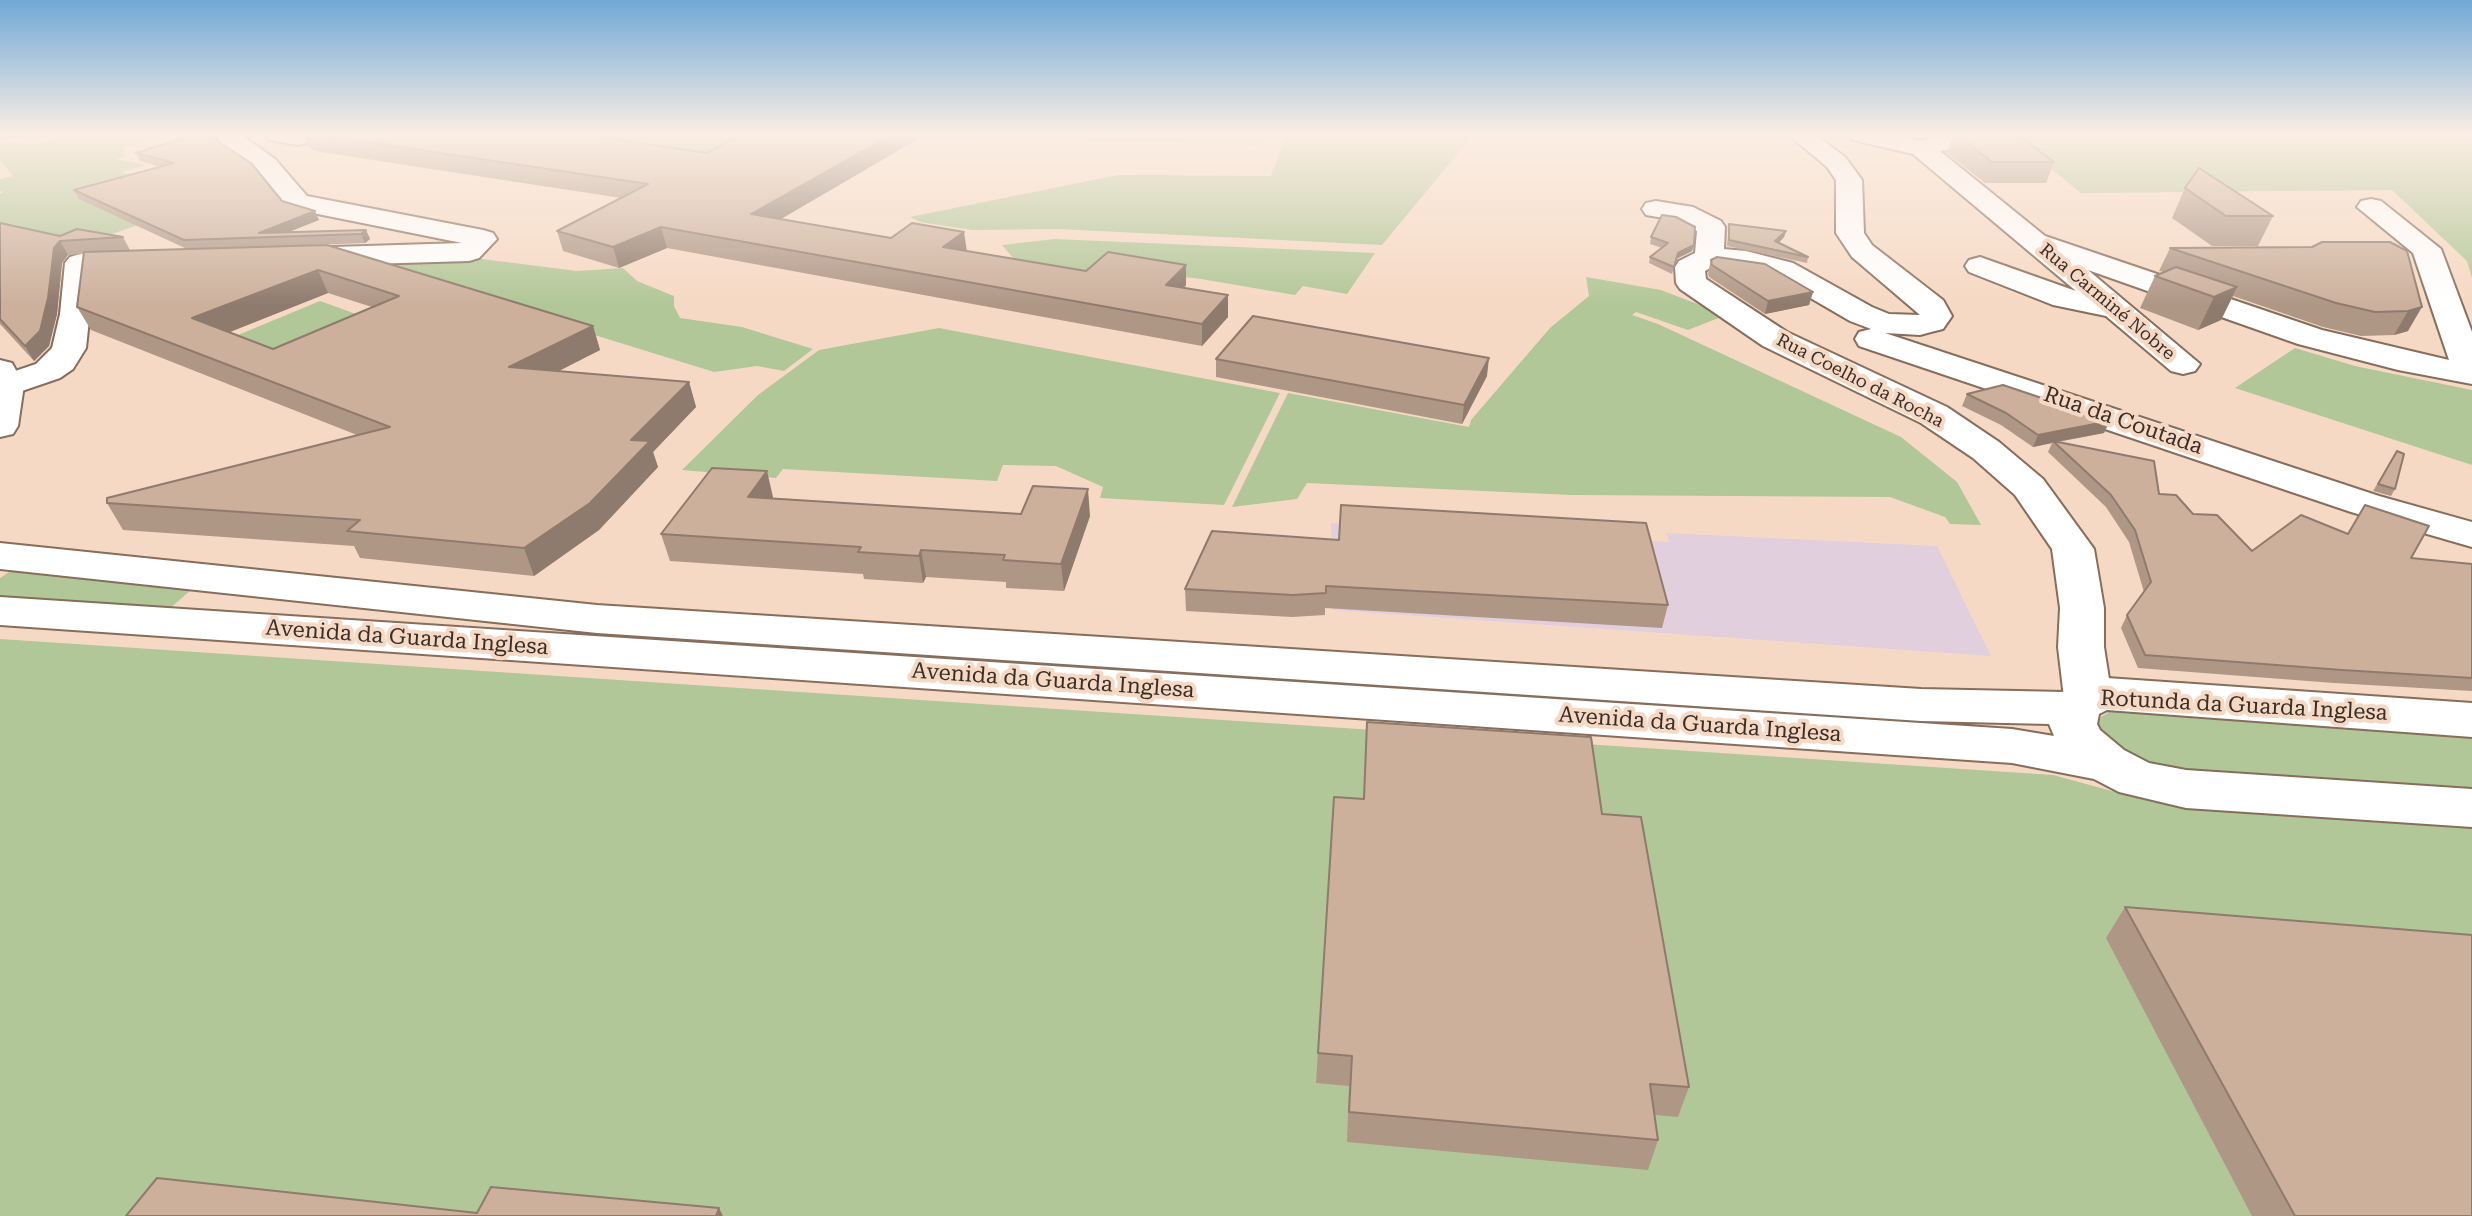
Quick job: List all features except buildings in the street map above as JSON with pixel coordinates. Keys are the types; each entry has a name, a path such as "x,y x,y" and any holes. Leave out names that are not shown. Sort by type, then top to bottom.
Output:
{"street":[{"path":"267,258 469,252 483,239 298,202 289,192"},
{"path":"1656,209 1683,213 1711,227 1709,257 1746,260 1782,269 1861,314 1884,323 1920,325 1932,322 1936,316 1932,307 1862,251 1850,233 1849,192"},
{"name":"Rua Carminé Nobre","path":"1974,192 2183,364"},
{"path":"2035,242 2310,337 2398,360 2471,374 2426,249 2371,207"},
{"name":"Rua Coelho da Rocha","path":"1709,257 1690,267 1691,283 1775,339 1934,415 1986,450 2029,487 2073,549 2082,608 2083,687"},
{"path":"2092,260 2175,259"},
{"path":"0,426 2,392 48,371 61,362 69,348 76,314 80,263 174,262"},
{"path":"1980,266 2064,298 2118,311"},
{"name":"Rua da Coutada","path":"1775,339 1815,322 1926,355 2365,504 2472,535"},
{"name":"Avenida da Guarda Inglesa","path":"0,556 597,619 1890,703 2083,687"},
{"name":"Avenida da Guarda Inglesa","path":"0,611 2012,746 2106,763"},
{"name":"Rotunda da Guarda Inglesa","path":"2472,720 2107,694 2083,687 2073,724 2080,740 2106,763 2137,779 2186,789 2472,808"}],"shaded area":[{"path":"1331,523 1669,542 1667,533 1937,546 1991,656 1333,610"}],"green space":[{"path":"152,192 141,224 77,246 0,224 0,194"},
{"path":"1035,192 1426,192 1382,245 1059,229 972,230 920,222 910,217"},
{"path":"2079,192 2211,192 2081,193"},
{"path":"2394,192 2472,192 2472,278 2467,261"},
{"path":"1055,239 1375,253 1347,294 1303,286 1295,295 1113,268 1099,281 1014,259 1002,245"},
{"path":"482,259 577,271 623,268 637,281 674,296 674,306 680,318 742,327 813,349 784,371 757,366 714,372 501,306 510,301 377,263"},
{"path":"1586,277 1661,290 1726,315 1688,330 1636,312 1632,315 1658,324 1901,437 1957,482 1981,525 1950,524 1945,517 1890,497 1571,495 1307,483 1297,499 1232,507 1288,393 1469,427 1471,420 1550,328 1589,296"},
{"path":"320,301 384,324 302,359 238,335"},
{"path":"939,328 1280,393 1224,505 1100,498 1103,487 1056,466 1003,465 997,481 783,469 776,478 682,470 758,395 819,350"},
{"path":"2295,348 2355,366 2472,390 2472,465 2235,388"},
{"path":"15,568 192,589 167,611 0,600 0,578"},
{"path":"597,631 1916,717 1920,726 592,638"},
{"path":"0,639 2053,775 2145,800 2472,822 2472,1216 0,1216"},
{"path":"2125,709 2472,731 2472,794 2166,774 2111,749 2097,726 2101,717 2111,711"}]}
